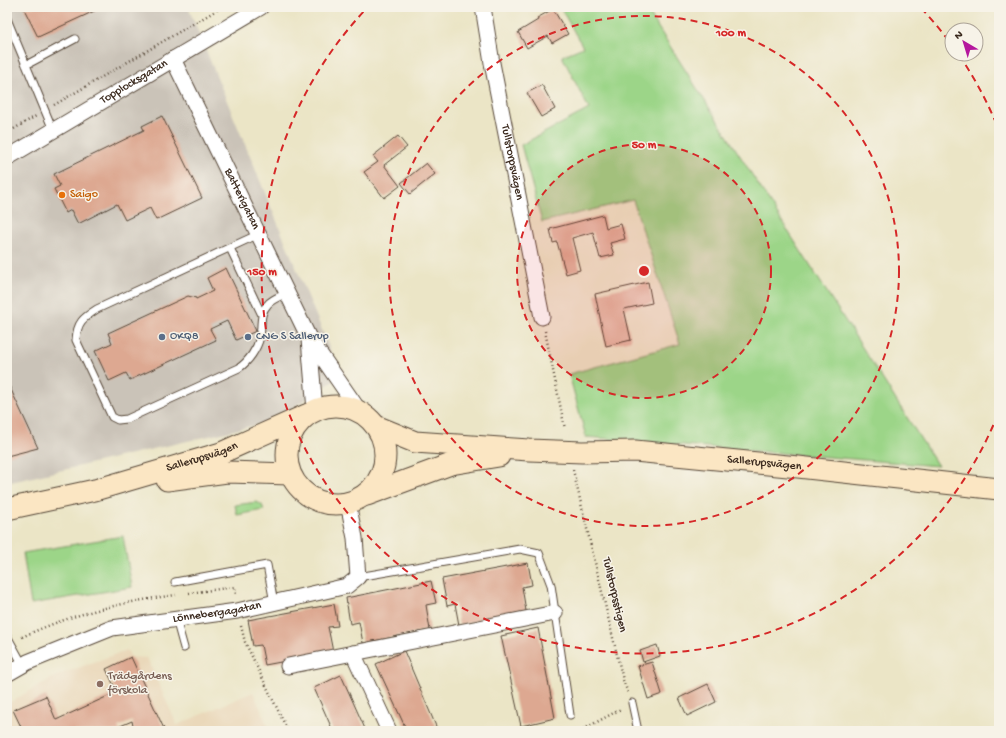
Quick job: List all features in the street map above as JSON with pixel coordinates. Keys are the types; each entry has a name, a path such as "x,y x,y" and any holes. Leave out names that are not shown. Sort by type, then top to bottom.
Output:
{"main road":[{"name":"Sallerupsvägen","path":"7,509 95,490 222,454 310,412 329,405 344,405 358,409 378,426 415,442 582,452 635,450 999,489"},
{"name":"Sallerupsvägen","path":"310,412 295,427 288,442 286,458 290,474 299,488 313,499 330,504 357,499 451,464 530,450"},
{"name":"Sallerupsvägen","path":"357,499 379,481 385,463 385,444 378,426"},
{"name":"Sallerupsvägen","path":"95,490 227,472 290,474"}],"street":[{"name":"Topplocksgatan","path":"7,158 261,7"},
{"name":"Tullstorpsvägen","path":"483,7 492,63 542,316"},
{"name":"Batterigatan","path":"173,59 309,338 358,409"},
{"name":"Batterigatan","path":"309,338 310,412"},
{"path":"357,499 355,538 358,577"},
{"name":"Lönnebergagatan","path":"7,674 23,665 112,628 237,611 347,586 358,577"},
{"path":"288,666 555,613"},
{"path":"352,653 389,731"}],"lane":[{"path":"7,19 53,130"},
{"path":"26,65 74,39"},
{"path":"259,234 97,309 80,323 76,330 76,340 112,417 118,420 127,419 239,368 248,361 260,338 264,308 269,302 287,293"},
{"path":"230,248 262,315"},
{"path":"358,577 520,549 539,553 551,585 570,715"},
{"path":"174,582 267,565 274,603"},
{"path":"176,619 184,648"},
{"path":"7,636 23,665"},
{"path":"632,703 638,731"}],"path":[{"path":"7,133 222,7"},
{"path":"542,316 565,429"},
{"name":"Tullstorpsstigen","path":"572,464 623,680 632,703"},
{"path":"580,731 632,703"}],"shaded area":[{"path":"7,7 188,7 341,376 273,421 7,483"},
{"name":"Trädgårdens förskola","path":"127,650 131,657 147,658 177,725 253,692 270,731 7,731 7,704 56,676"}],"green space":[{"path":"560,7 645,7 938,466 586,437 569,374 680,344 633,200 542,222 521,145 589,109 562,56 583,47"},
{"path":"257,502 262,505 264,510 237,515 235,505"},
{"path":"123,536 132,587 31,604 23,553"}],"building":[{"path":"27,7 103,7 38,37 24,9"},
{"path":"553,9 568,34 552,43 548,36 527,48 518,32 538,20 537,18"},
{"path":"542,85 555,109 541,117 527,93"},
{"path":"162,116 202,198 156,220 150,208 125,220 117,204 78,224 71,210 66,213 54,189 60,186 54,174 144,130 142,126"},
{"path":"398,136 407,147 384,165 400,186 384,198 364,172 378,162 373,156"},
{"path":"426,163 435,174 410,194 401,183"},
{"path":"603,215 606,228 621,224 625,239 610,243 614,255 600,258 593,232 572,238 580,270 566,274 557,242 553,243 550,229"},
{"name":"OKQ8","path":"226,268 256,331 236,340 227,321 210,329 216,340 130,380 126,373 109,381 95,351 112,343 108,333 188,296 196,299 213,291 207,278"},
{"path":"648,282 652,303 624,309 631,340 606,346 595,294"},
{"path":"7,381 38,448 7,456"},
{"path":"528,563 532,585 522,587 526,611 459,625 455,604 447,606 442,579"},
{"path":"431,581 436,603 426,605 430,630 363,643 359,622 350,624 346,598"},
{"path":"334,604 338,626 328,627 333,652 265,665 261,645 253,646 248,620"},
{"path":"538,628 555,718 521,726 501,636"},
{"path":"657,645 660,656 643,662 640,651"},
{"path":"404,651 438,731 407,731 376,664"},
{"path":"131,657 165,731 134,731 132,721 118,727 120,731 23,731 13,710 46,696 56,720 117,692 106,669"},
{"path":"652,662 662,694 648,699 638,666"},
{"path":"341,675 366,731 333,731 314,688"},
{"path":"708,684 716,702 687,716 679,698"}],"place":[{"name":"Saigo","path":"62,195"},
{"name":"OKQ8","path":"162,337"},
{"name":"CNG S Sallerup","path":"248,337"},
{"name":"Trädgårdens förskola","path":"100,684"}]}
